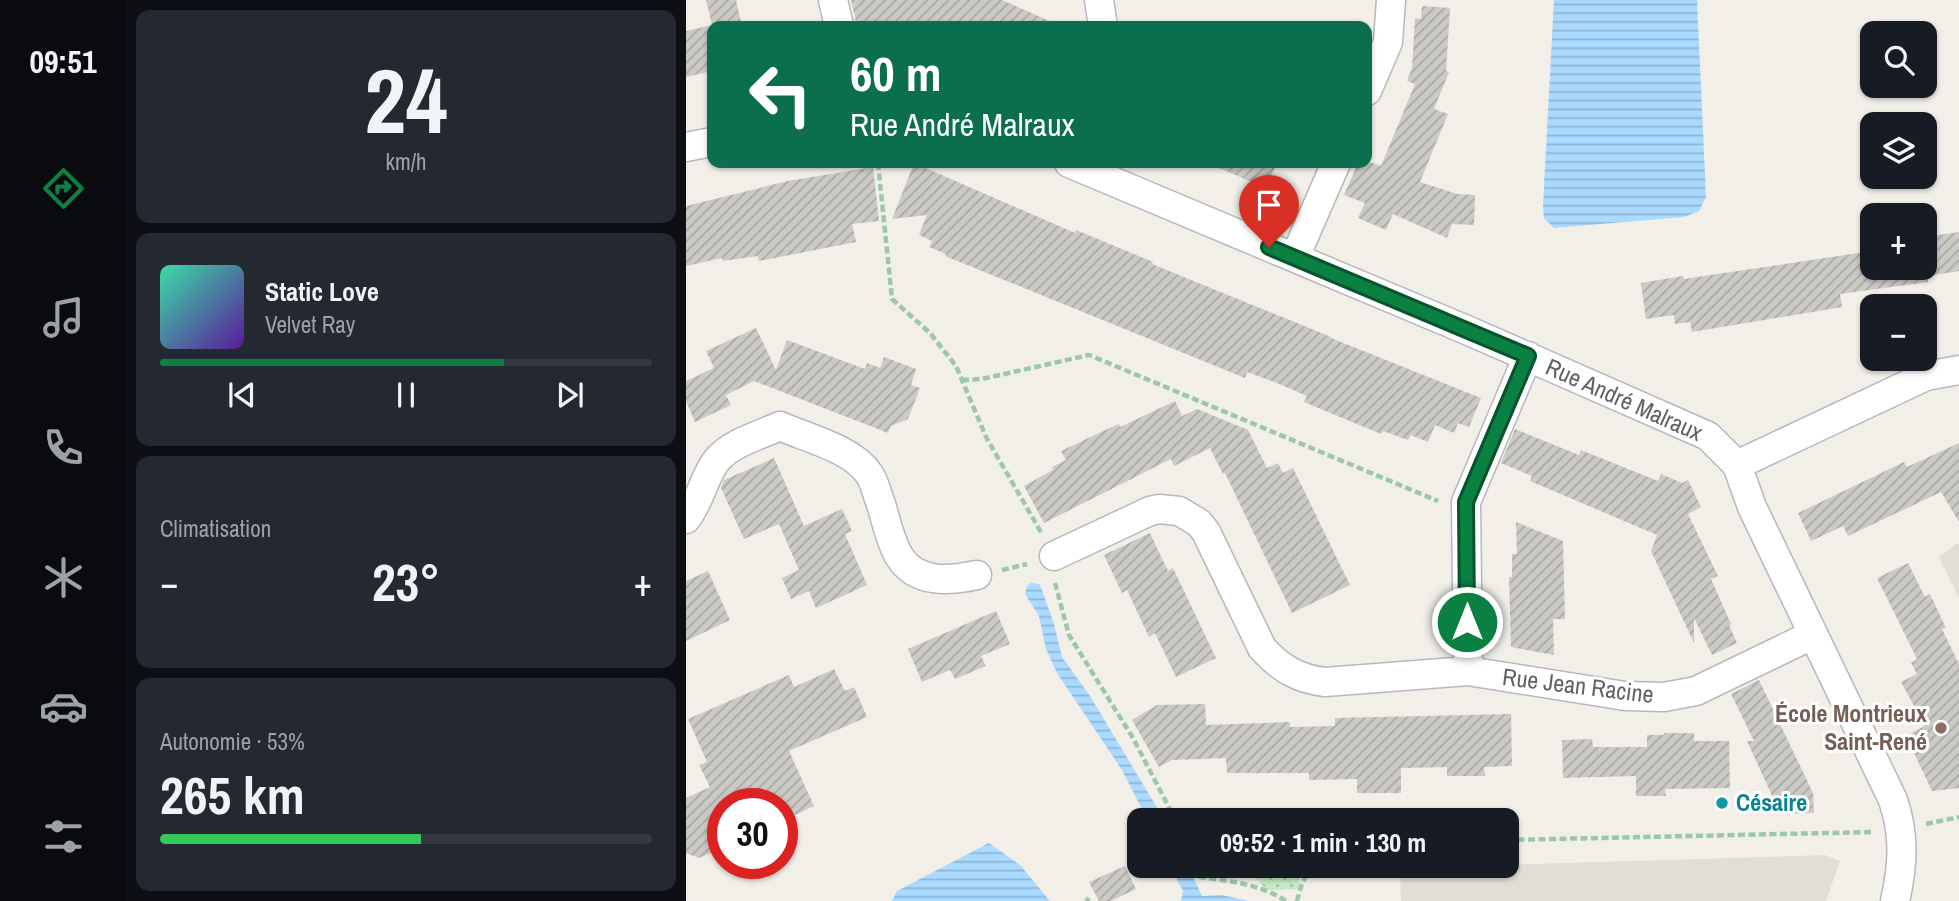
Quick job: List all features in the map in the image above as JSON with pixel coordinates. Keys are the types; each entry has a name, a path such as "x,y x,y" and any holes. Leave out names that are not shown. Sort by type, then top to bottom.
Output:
{"street":[{"path":"832,0 838,21"},
{"path":"1099,0 1102,21"},
{"path":"1372,79 1388,42 1391,0"},
{"path":"686,147 707,143"},
{"name":"Rue André Malraux","path":"1081,168 1528,356 1708,436 1737,465 1752,507 1898,815 1902,855 1901,877 1895,901"},
{"path":"1294,257 1334,168"},
{"path":"1468,671 1466,502 1528,356"},
{"path":"1737,465 1926,376 1959,370"},
{"path":"686,519 718,460 732,449 780,426 853,457 870,475 899,556 909,567 936,580 977,575"},
{"name":"Rue Jean Racine","path":"1051,557 1140,514 1159,509 1179,511 1199,523 1206,532 1262,648 1288,671 1300,677 1325,682 1468,671 1625,696 1682,695 1696,691 1812,635"}],"path":[{"path":"879,168 892,299 930,332 956,366 986,437 1041,531 1051,557 1069,635 1133,738 1169,808"},
{"path":"962,380 982,379 1089,355 1442,503 1466,502"},
{"path":"977,575 1051,557"},
{"path":"1921,825 1959,817"},
{"path":"1519,841 1883,832"},
{"path":"1209,878 1236,881 1272,892 1286,901"},
{"path":"1297,901 1306,878"}],"shaded area":[{"path":"1959,544 1959,598 1939,557"},
{"path":"1825,855 1840,861 1826,901 1401,901 1400,878 1519,878 1519,864"}],"green space":[{"path":"1299,878 1299,889 1267,890 1257,879"}],"water":[{"path":"1554,0 1697,0 1706,197 1699,211 1684,217 1554,228 1544,218"},
{"path":"1031,583 1041,587 1062,657 1090,696 1157,808 1141,808 1122,770 1057,673 1046,649 1039,616 1025,594"},
{"path":"989,843 1020,865 1050,901 892,901 897,891"},
{"path":"1176,878 1194,878 1202,896 1222,895 1249,901 1181,901 1183,891"}],"building":[{"path":"706,0 736,0 741,21 711,21"},
{"path":"851,0 1002,0 1050,21 856,21"},
{"path":"1422,6 1450,8 1446,71 1449,72 1434,109 1448,114 1420,182 1457,194 1475,195 1474,225 1452,224 1447,238 1393,214 1386,230 1358,218 1365,203 1344,195 1356,168 1372,168 1372,163 1381,166 1415,84 1407,81 1412,68 1415,18 1421,19"},
{"path":"707,26 707,72 686,77 686,31"},
{"path":"873,168 879,221 852,224 856,242 759,261 758,256 723,261 722,258 686,266 686,206 788,181"},
{"path":"912,168 926,168 1075,233 1076,230 1153,262 1152,264 1481,398 1469,427 1458,423 1454,433 1435,425 1428,442 1411,435 1408,440 1383,431 1381,434 1304,402 1307,396 1277,383 1247,372 1245,378 945,256 946,254 929,247 932,241 919,235 927,215 892,219"},
{"path":"1219,168 1275,168 1266,188"},
{"path":"1959,232 1959,271 1937,275 1937,235"},
{"path":"1860,253 1860,280 1928,282 1840,294 1842,307 1692,332 1690,322 1675,324 1674,315 1646,319 1641,283 1683,276 1684,279"},
{"path":"756,328 776,370 787,340 865,369 867,363 880,368 884,357 916,369 911,385 920,388 908,419 891,426 888,433 754,381 726,395 731,405 695,422 686,401 686,381 714,368 706,351"},
{"path":"1175,401 1182,416 1197,409 1248,430 1267,468 1278,463 1283,473 1293,468 1350,585 1292,613 1225,473 1223,474 1210,448 1174,466 1171,459 1044,523 1024,486 1066,460 1061,451"},
{"path":"1515,429 1579,455 1581,450 1658,481 1661,474 1682,483 1688,480 1701,507 1688,514 1718,576 1711,579 1737,643 1712,655 1694,618 1694,643 1651,551 1657,535 1530,481 1532,476 1501,463"},
{"path":"1959,443 1959,522 1941,492 1848,536 1843,526 1811,541 1798,513 1904,462 1907,467"},
{"path":"774,458 804,526 842,509 852,531 845,534 867,585 816,608 809,591 791,599 782,578 799,570 779,524 744,539 721,488 724,480"},
{"path":"1516,522 1563,541 1565,619 1553,619 1554,655 1511,647 1509,577 1512,577 1512,554 1517,554"},
{"path":"1150,533 1168,571 1173,568 1216,658 1176,677 1155,633 1149,637 1127,590 1122,593 1104,555"},
{"path":"1908,563 1925,597 1930,594 1946,628 1942,629 1959,664 1959,788 1932,791 1906,736 1925,726 1901,682 1917,674 1911,663 1917,659 1877,578"},
{"path":"708,571 730,620 686,641 686,581"},
{"path":"996,611 1010,644 981,656 986,666 955,679 950,670 922,682 908,649"},
{"path":"834,669 845,691 854,687 867,717 789,751 814,806 798,814 798,788 708,788 710,787 699,765 707,762 688,719 789,675 794,687"},
{"path":"1759,680 1813,793 1814,813 1775,814 1775,802 1747,741 1754,741 1731,694"},
{"path":"1205,704 1206,725 1290,722 1290,727 1335,726 1335,718 1511,714 1512,766 1484,767 1485,776 1447,776 1447,767 1401,768 1401,793 1357,793 1357,779 1309,780 1309,773 1227,773 1226,758 1172,760 1159,767 1132,720 1157,705"},
{"path":"1694,733 1694,741 1729,741 1730,788 1665,789 1666,796 1636,796 1636,776 1563,778 1562,740 1592,739 1593,747 1647,747 1647,735"},
{"path":"707,788 707,855 699,858 686,853 686,798"},
{"path":"1125,866 1127,878 1131,878 1136,889 1111,901 1099,901 1089,882"}],"place":[{"name":"École Montrieux Saint-René","path":"1941,728"},
{"name":"Césaire","path":"1722,803"}],"route":[{"path":"1269,247 1528,356 1466,502 1467,622"}]}
